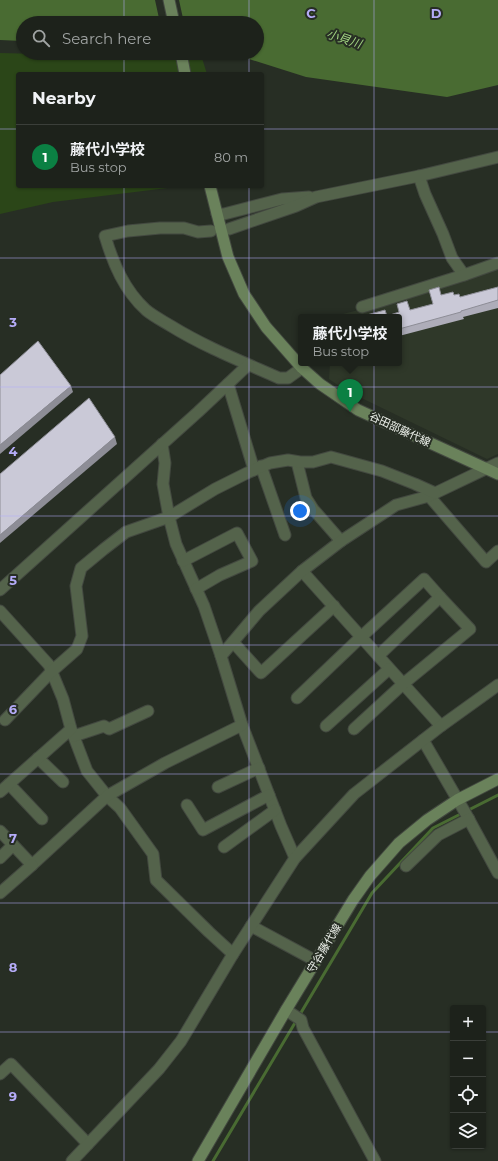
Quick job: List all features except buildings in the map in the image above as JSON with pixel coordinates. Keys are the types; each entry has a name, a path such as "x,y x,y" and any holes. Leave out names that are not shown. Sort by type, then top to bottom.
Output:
{"main road":[{"path":"169,0 172,16"},
{"path":"182,60 185,72"},
{"name":"谷田部藤代線","path":"210,188 228,257 244,294 266,327 298,363"},
{"name":"谷田部藤代線","path":"302,368 320,384 358,410 498,474"},
{"name":"守谷藤代線","path":"198,1161 286,1010 370,876 398,843 427,820 457,800 498,779"}],"street":[{"path":"217,214 224,214 282,199 316,197 419,176 498,157"},
{"path":"419,176 452,258 464,275"},
{"path":"229,229 296,206 316,197"},
{"path":"211,231 198,232 184,228 160,228 128,231 104,236 117,272 146,310 185,335 279,378 288,378 302,368"},
{"path":"362,307 498,263"},
{"path":"0,590 248,365"},
{"path":"228,384 258,468 285,535"},
{"path":"162,444 165,463 163,484 176,544 204,606 242,725 295,858"},
{"path":"5,720 52,671 77,649 82,636 76,586 82,568 104,548 126,532 169,517 214,489 270,463 288,460 297,462 312,462 330,457 382,471 415,484 432,495 486,562 498,551"},
{"path":"297,462 306,498 313,509 341,541"},
{"path":"221,656 259,611 302,571 341,541 396,505 432,495 498,462"},
{"path":"183,560 237,533 252,561 220,575 196,589"},
{"path":"302,571 441,726"},
{"path":"297,698 424,579 470,629 403,684 354,729"},
{"path":"378,656 440,597"},
{"path":"233,642 261,673 334,606"},
{"path":"0,611 49,665 63,698 72,732 87,771 107,796 120,808 153,854 156,880 209,932 234,954"},
{"path":"326,726 389,668"},
{"path":"72,1161 164,1064 181,1040 295,858 354,794 441,726 498,685"},
{"path":"0,792 38,758 72,732 104,726 109,729 148,711"},
{"path":"0,892 107,796 165,763 242,725"},
{"path":"423,740 457,800 470,819 498,873"},
{"path":"38,758 63,782"},
{"path":"218,787 259,768"},
{"path":"8,784 42,819"},
{"path":"187,805 203,830 269,795"},
{"path":"224,847 275,810"},
{"path":"406,866 438,835 470,819"},
{"path":"0,831 32,864"},
{"path":"0,858 14,845"},
{"path":"251,926 316,961"},
{"path":"286,1010 300,1020 375,1161"},
{"path":"0,1074 11,1064 88,1144"}],"shaded area":[{"path":"0,53 16,53 16,60 203,60 206,72 16,72 16,188 168,188 53,202 0,214"},
{"path":"498,268 498,454 487,459 345,390 329,379 330,366 402,366 402,314 343,314 414,296"}],"water":[{"path":"0,0 155,0 158,16 16,16 16,41 0,40"},
{"name":"小貝川","path":"179,0 498,0 498,85 447,97 306,77 252,60 264,60 264,16 182,16"}],"waterway":[{"path":"213,1161 372,893 433,828 498,795"}],"place":[{"name":"藤代小学校","path":"350,412"}]}
